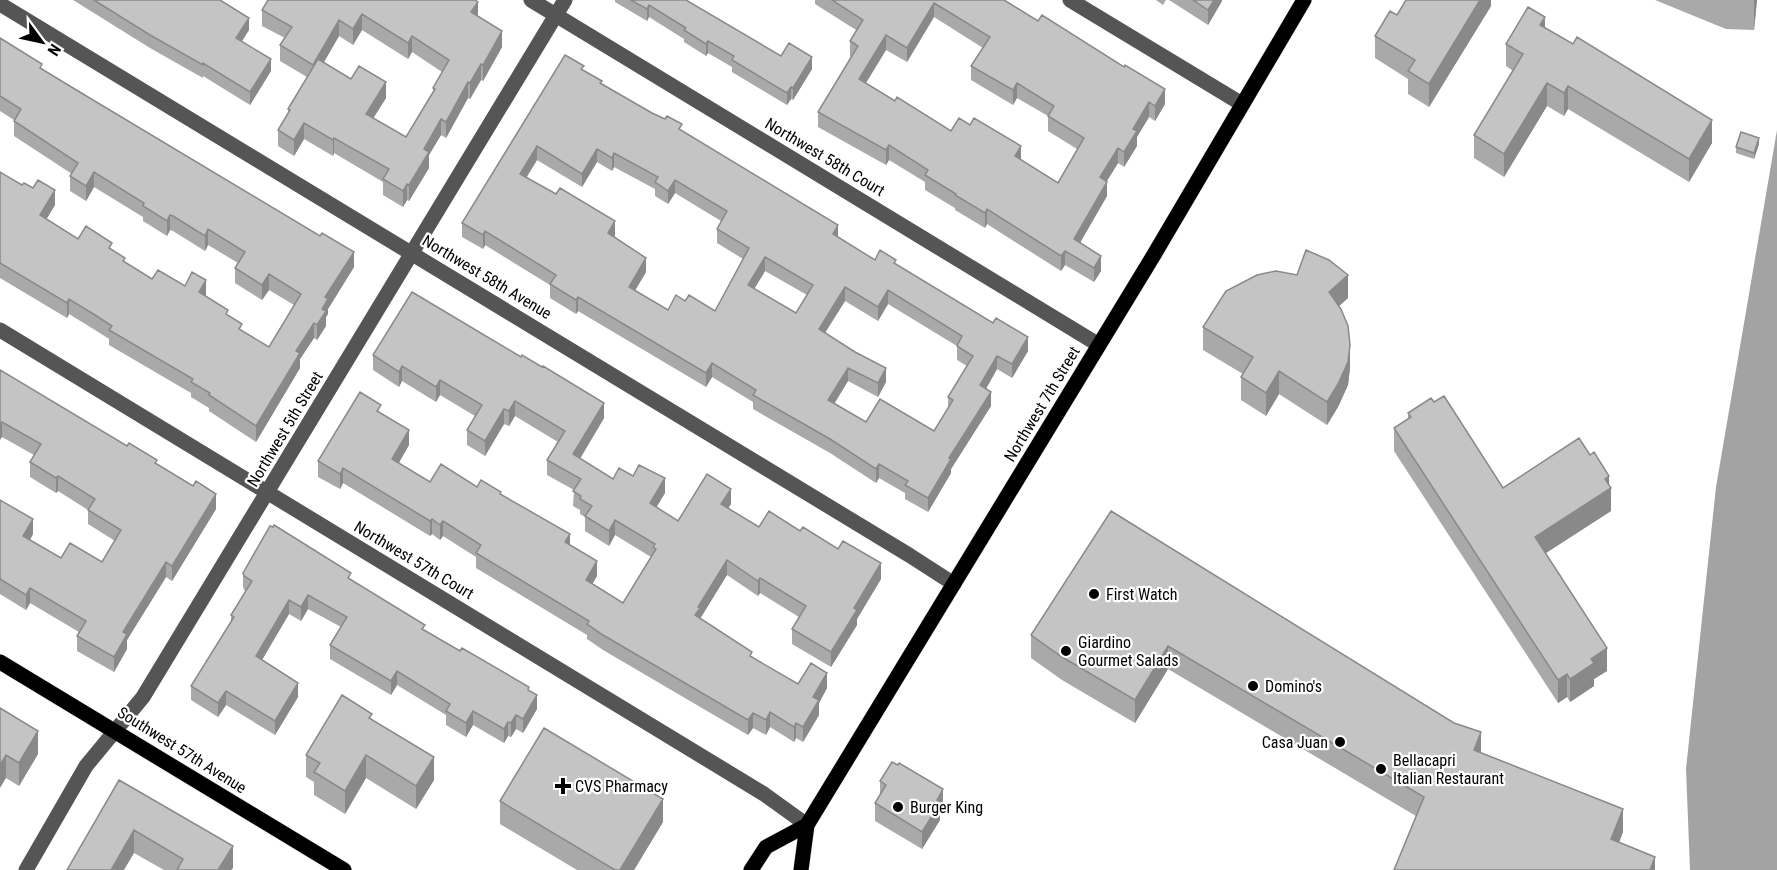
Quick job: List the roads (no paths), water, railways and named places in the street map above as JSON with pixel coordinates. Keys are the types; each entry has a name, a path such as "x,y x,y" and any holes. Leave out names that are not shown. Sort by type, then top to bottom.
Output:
{"main road":[{"name":"Northwest 7th Street","path":"801,870 807,825 1099,345 1304,0"},
{"name":"Southwest 57th Avenue","path":"0,662 344,870"},
{"path":"751,870 765,847 807,825"}],"street":[{"name":"Northwest 58th Court","path":"531,0 1099,345"},
{"name":"Northwest 5th Street","path":"26,870 86,766 143,697 565,0"},
{"path":"1070,0 1242,104"},
{"name":"Northwest 58th Avenue","path":"0,4 954,584"},
{"name":"Northwest 57th Court","path":"0,330 764,794 807,825"}],"place":[{"name":"First Watch","path":"1094,594"},
{"name":"Giardino Gourmet Salads","path":"1066,651"},
{"name":"Domino's","path":"1253,686"},
{"name":"Casa Juan","path":"1340,742"},
{"name":"Bellacapri Italian Restaurant","path":"1381,769"},
{"name":"CVS Pharmacy","path":"563,786"},
{"name":"Burger King","path":"898,807"}]}
